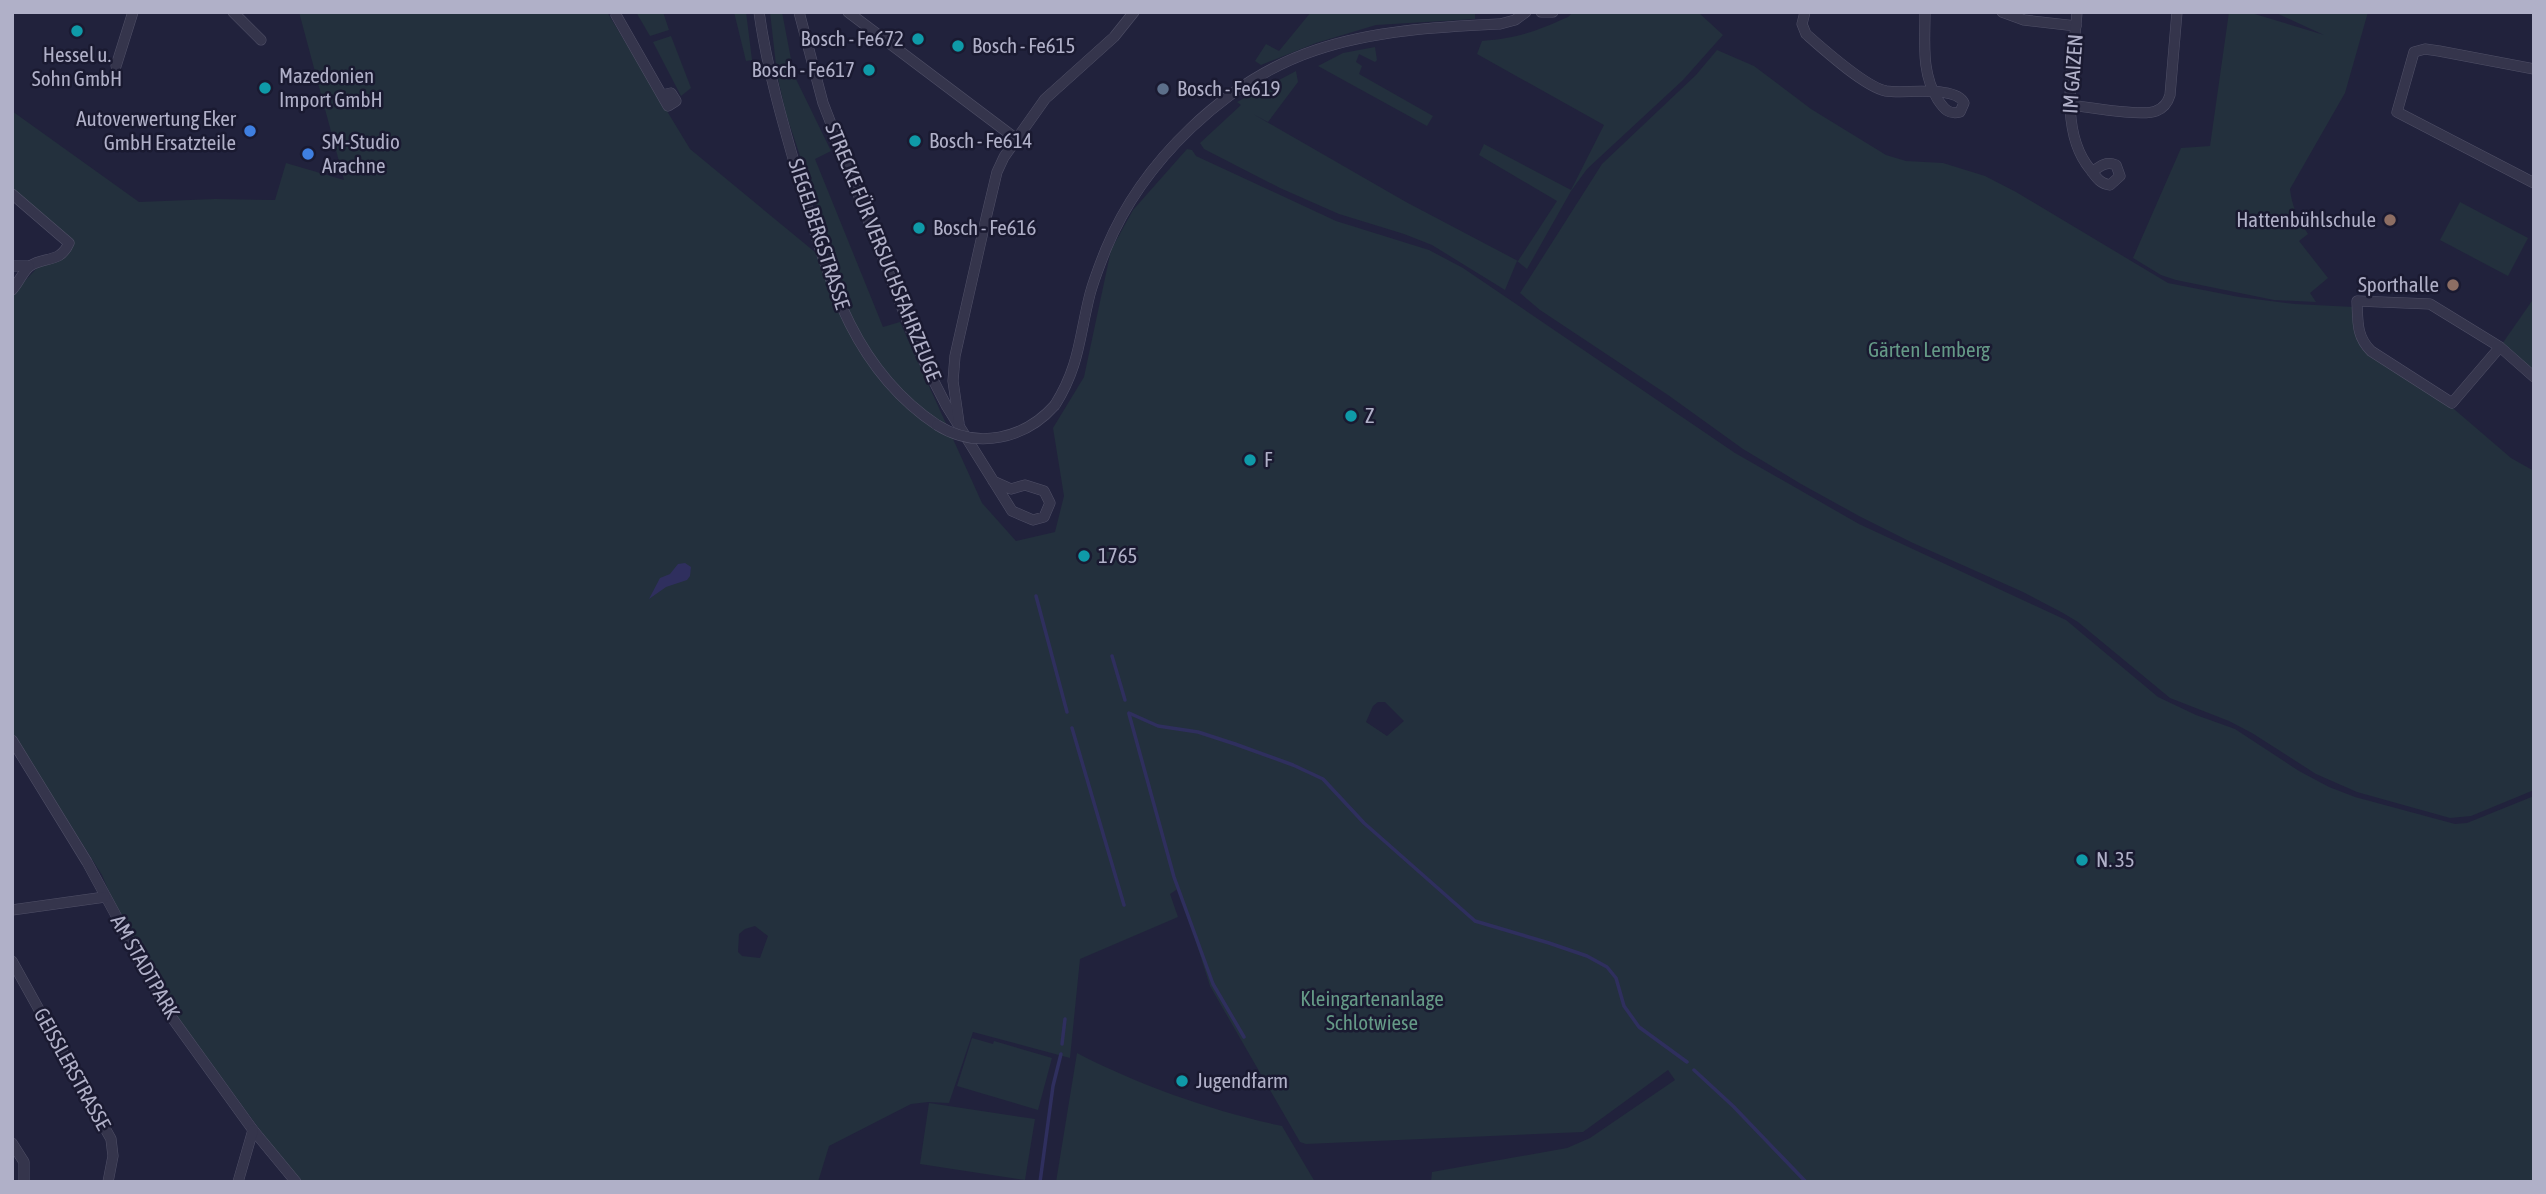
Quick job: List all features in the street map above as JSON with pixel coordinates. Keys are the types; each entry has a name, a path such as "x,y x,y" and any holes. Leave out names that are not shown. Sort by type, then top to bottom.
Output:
{"street":[{"path":"116,66 133,12"},
{"path":"233,12 261,40"},
{"path":"617,12 616,15 662,94"},
{"name":"SIEGELBERGSTRASSE","path":"759,12 771,78 821,254 852,332 884,378 915,409 937,425 971,439 991,439 1014,434 1030,426 1055,405 1074,370 1090,293 1114,231 1147,177 1166,154 1210,113 1264,75 1318,49 1377,35 1500,24 1515,20 1526,12"},
{"name":"STRECKE FÜR VERSUCHSFAHRZEUGE","path":"799,12 823,103 911,331 939,392 993,481 1012,511 1033,520 1044,517 1050,503 1044,491 1025,485 1011,489 993,481"},
{"path":"848,12 1015,138"},
{"path":"960,426 953,381 955,356 997,172 1015,138 1045,99 1114,37 1134,12"},
{"path":"1541,12 1553,12"},
{"path":"1805,12 1802,24 1806,34 1868,84 1886,90 1933,91 1925,60 1925,12"},
{"path":"2002,12 2024,20 2076,26"},
{"name":"IM GAIZEN","path":"2077,12 2070,125 2074,142 2092,172"},
{"path":"2070,105 2145,113 2159,110 2168,102 2170,94 2177,12"},
{"path":"2534,69 2440,51 2425,49 2414,52 2397,112 2534,183"},
{"path":"12,194 69,243 65,251 54,258 29,266 12,266"},
{"path":"12,290 29,266"},
{"path":"2500,347 2452,403 2371,351 2362,342 2358,330 2357,301 2430,304 2500,347 2534,377"},
{"name":"AM STADTPARK","path":"13,743 87,862 170,1015 253,1130 296,1182"},
{"path":"12,910 105,897"},
{"name":"GEISSLERSTRASSE","path":"12,961 111,1139 113,1156 108,1182"},
{"path":"238,1182 253,1130"},
{"path":"12,1143 24,1163 24,1182"}],"green space":[{"name":"Kleingartenanlage Schlotwiese","path":"299,12 607,12 690,149 827,262 834,257 786,114 777,74 770,12 782,12 794,75 831,151 815,159 883,327 900,322 982,503 1016,541 1055,532 1064,496 1053,428 1084,377 1111,250 1133,210 1187,149 1192,150 1196,156 1336,221 1429,250 1463,268 1735,453 1859,524 2066,620 2158,697 2235,729 2299,771 2329,787 2355,797 2455,824 2467,823 2534,796 2534,1182 1431,1182 1432,1172 1567,1148 1590,1138 1675,1080 1668,1070 1583,1132 1306,1144 1300,1142 1210,986 1179,888 1170,894 1178,917 1080,959 1070,1058 973,1032 949,1103 911,1104 829,1146 818,1182 298,1182 176,1015 113,901 102,875 12,732 12,295 36,269 72,240 12,189 12,111 139,202 275,200 286,163 344,180","holes":["1378,702 1385,702 1404,721 1387,736 1366,722 1373,706","755,926 768,936 760,958 742,956 738,952 739,934"]},
{"path":"636,12 663,12 669,30 650,36"},
{"path":"734,12 746,12 752,60 746,61"},
{"path":"1311,12 1475,12 1475,19 1376,25 1316,43 1261,65 1255,61 1266,44 1279,51"},
{"path":"1573,12 1698,12 1723,35 1683,80 1587,169 1571,191 1527,269 1517,261 1505,290 1432,245 1339,214 1280,188 1204,149 1200,143 1241,105 1237,102 1296,71 1298,82 1268,122 1253,114 1406,202 1518,261 1557,201 1479,155 1484,144 1571,190 1604,125 1477,54 1482,41 1526,34 1568,17"},
{"path":"2229,12 2248,12 2324,35 2274,12 2368,12 2345,93 2290,189 2296,213 2308,234 2299,241 2328,278 2310,293 2316,302 2274,300 2176,280 2161,275 2133,258 2181,148 2210,146"},
{"path":"671,36 691,88 681,96 653,42"},
{"path":"1375,47 1375,62 1359,54 1356,62 1362,66 1359,74 1433,116 1427,126 1318,66 1343,53"},
{"name":"Gärten Lemberg","path":"1717,50 1754,66 1811,109 1886,155 1906,161 1943,163 1985,176 2168,283 2239,297 2295,304 2354,307 2357,338 2362,349 2447,403 2511,458 2534,471 2534,790 2471,816 2450,818 2357,792 2316,774 2229,721 2170,698 2078,622 2063,613 1859,516 1743,449 1668,395 1540,310 1520,293 1602,164 1696,75"},
{"path":"2460,202 2528,238 2508,276 2440,240"},
{"path":"2534,298 2534,377 2500,347"},
{"path":"972,1038 993,1044 994,1041 1052,1058 1038,1110 957,1086"},
{"path":"1077,1053 1125,1076 1177,1096 1282,1126 1315,1182 1056,1182"},
{"path":"929,1103 1035,1119 1025,1180 920,1164"}],"shaded area":[{"path":"685,563 691,567 687,580 666,587 649,599 660,578 670,574 678,564"}],"waterway":[{"path":"1036,596 1067,712"},
{"path":"1112,656 1125,700"},
{"path":"1129,713 1158,726 1198,732 1235,744 1323,779 1364,823 1475,921 1587,956 1607,967 1616,978 1624,1006 1639,1027 1687,1062"},
{"path":"1129,714 1174,877 1213,984 1244,1037"},
{"path":"1072,728 1124,905"},
{"path":"1062,1044 1065,1019"},
{"path":"1040,1182 1053,1086 1061,1054"},
{"path":"1694,1070 1733,1106 1806,1182"}],"place":[{"name":"Hessel u. Sohn GmbH","path":"77,31"},
{"name":"Bosch - Fe672","path":"918,39"},
{"name":"Bosch - Fe615","path":"958,46"},
{"name":"Bosch - Fe617","path":"869,70"},
{"name":"Mazedonien Import GmbH","path":"265,88"},
{"name":"Bosch - Fe619","path":"1163,89"},
{"name":"Autoverwertung Eker GmbH Ersatzteile","path":"250,131"},
{"name":"Bosch - Fe614","path":"915,141"},
{"name":"SM-Studio Arachne","path":"308,154"},
{"name":"Hattenbühlschule","path":"2390,220"},
{"name":"Bosch - Fe616","path":"919,228"},
{"name":"Sporthalle","path":"2453,285"},
{"name":"Z","path":"1351,416"},
{"name":"F","path":"1250,460"},
{"name":"1765","path":"1084,556"},
{"name":"N. 35","path":"2082,860"},
{"name":"Jugendfarm","path":"1182,1081"}]}
